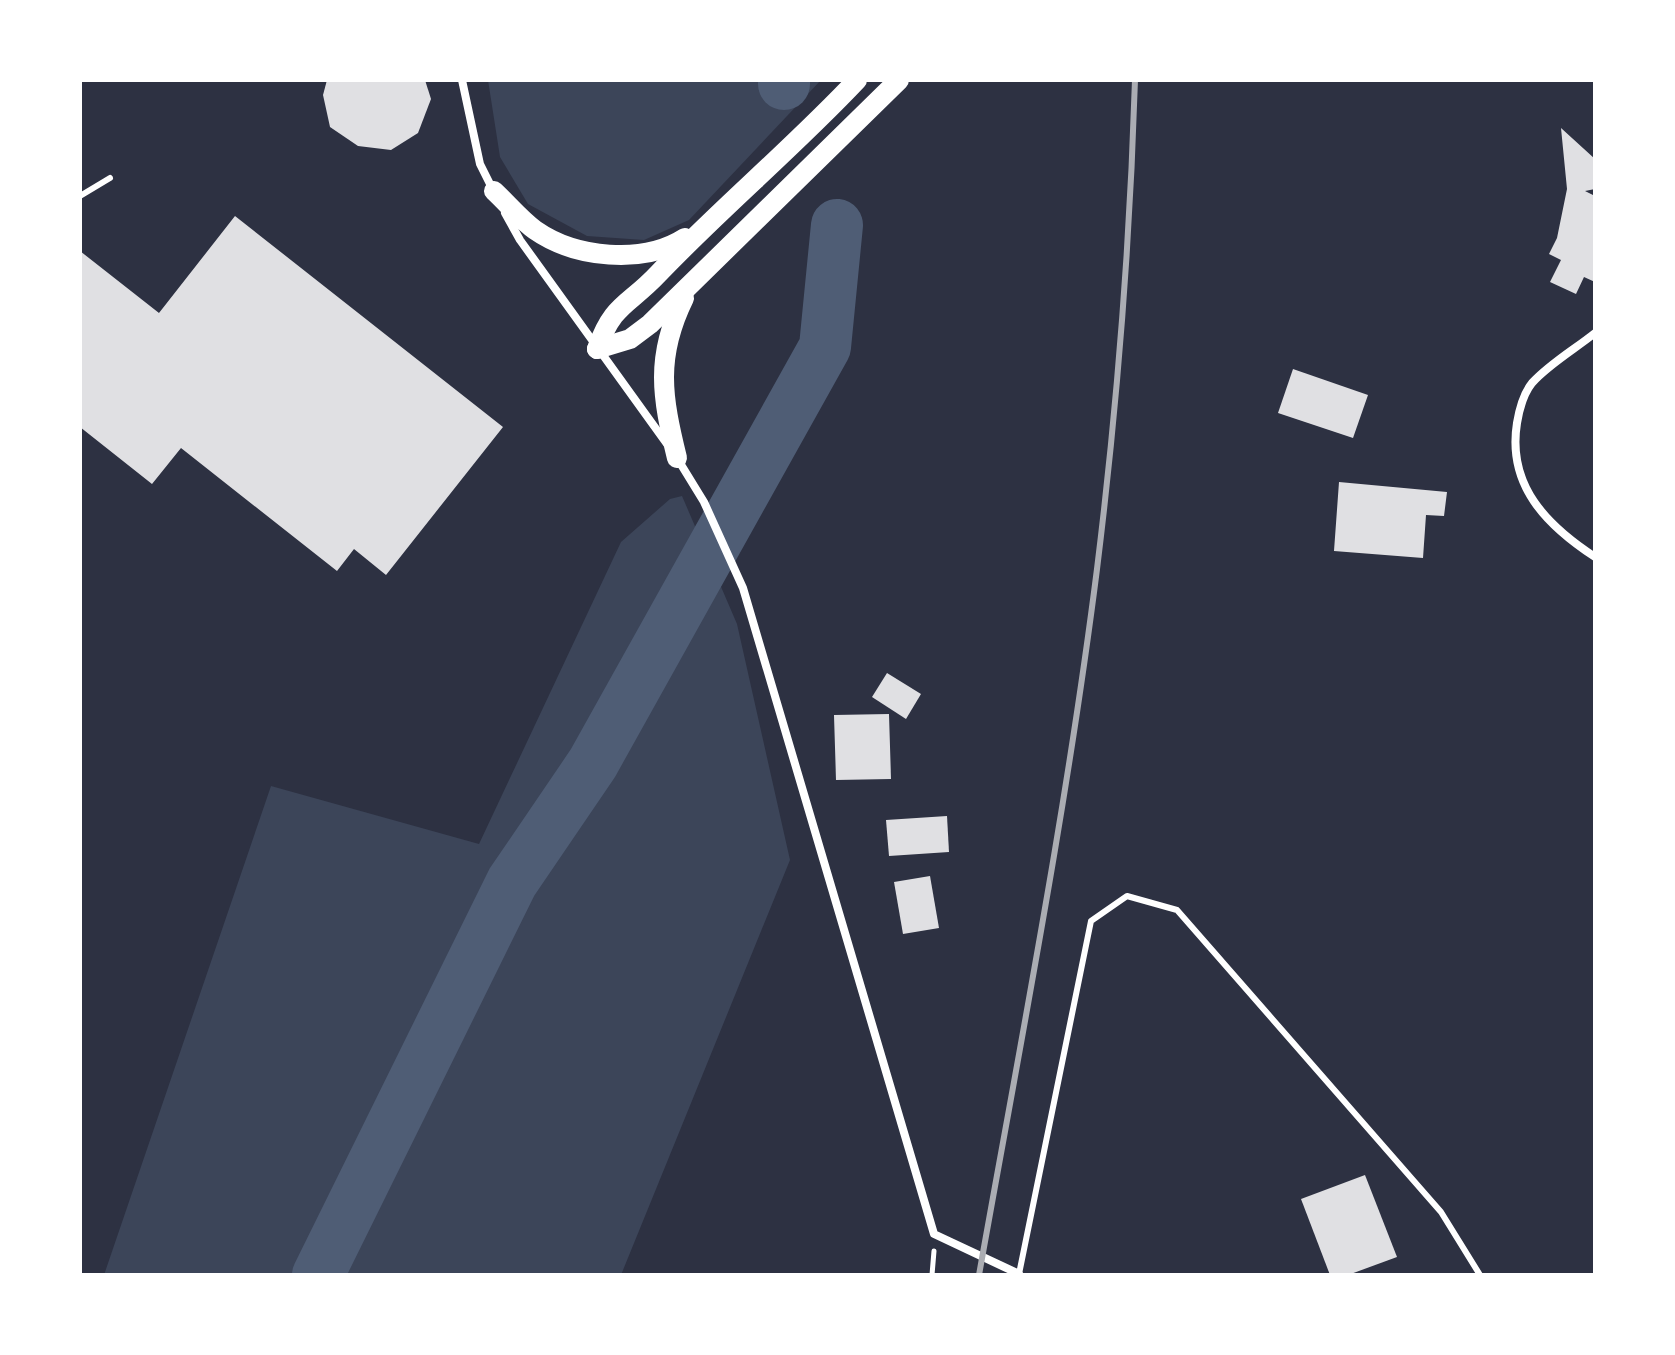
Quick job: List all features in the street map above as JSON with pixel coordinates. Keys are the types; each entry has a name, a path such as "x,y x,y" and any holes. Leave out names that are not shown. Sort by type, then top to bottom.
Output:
{"main road":[{"path":"597,349 611,314 652,280 857,80"},
{"path":"597,349 630,339 713,265 899,80"},
{"path":"494,191 536,230 578,250 622,255 669,249 705,225"},
{"path":"677,458 664,406 662,366 670,326 684,298 713,265"}],"street":[{"path":"462,80 480,164 520,240 677,458 704,502 743,588 934,1234 1019,1275"},
{"path":"1595,333 1532,384 1519,411 1514,445 1521,482 1541,515 1595,557"}],"lane":[{"path":"80,196 110,178"},
{"path":"1019,1275 1091,921 1127,896 1177,910 1441,1212 1480,1275"}],"shaded area":[{"path":"488,80 821,80 689,220 644,240 587,236 528,204 500,157"},
{"path":"682,496 737,624 790,860 621,1275 104,1275 271,786 479,844 621,542 670,499"}],"building":[{"path":"327,80 425,80 431,99 418,133 391,150 358,146 330,127 323,95"},
{"path":"1561,128 1595,159 1595,189 1585,191 1595,196 1595,282 1584,277 1576,294 1550,282 1561,260 1549,254 1557,238 1567,189"},
{"path":"235,216 503,427 386,575 354,549 337,571 181,448 152,484 80,427 80,251 159,313"},
{"path":"1293,369 1368,395 1353,438 1278,413"},
{"path":"1339,482 1447,492 1444,516 1426,515 1423,558 1334,551"},
{"path":"887,673 921,694 906,719 872,697"},
{"path":"889,714 891,779 836,780 834,715"},
{"path":"947,816 949,852 889,856 886,820"},
{"path":"930,876 939,928 903,934 894,882"},
{"path":"1365,1175 1397,1257 1348,1275 1330,1275 1301,1199"}],"waterway":[{"path":"318,1275 512,882 593,763 825,347 837,225"}],"railway":[{"path":"979,1275 1058,835 1097,569 1122,325 1135,80"}]}
